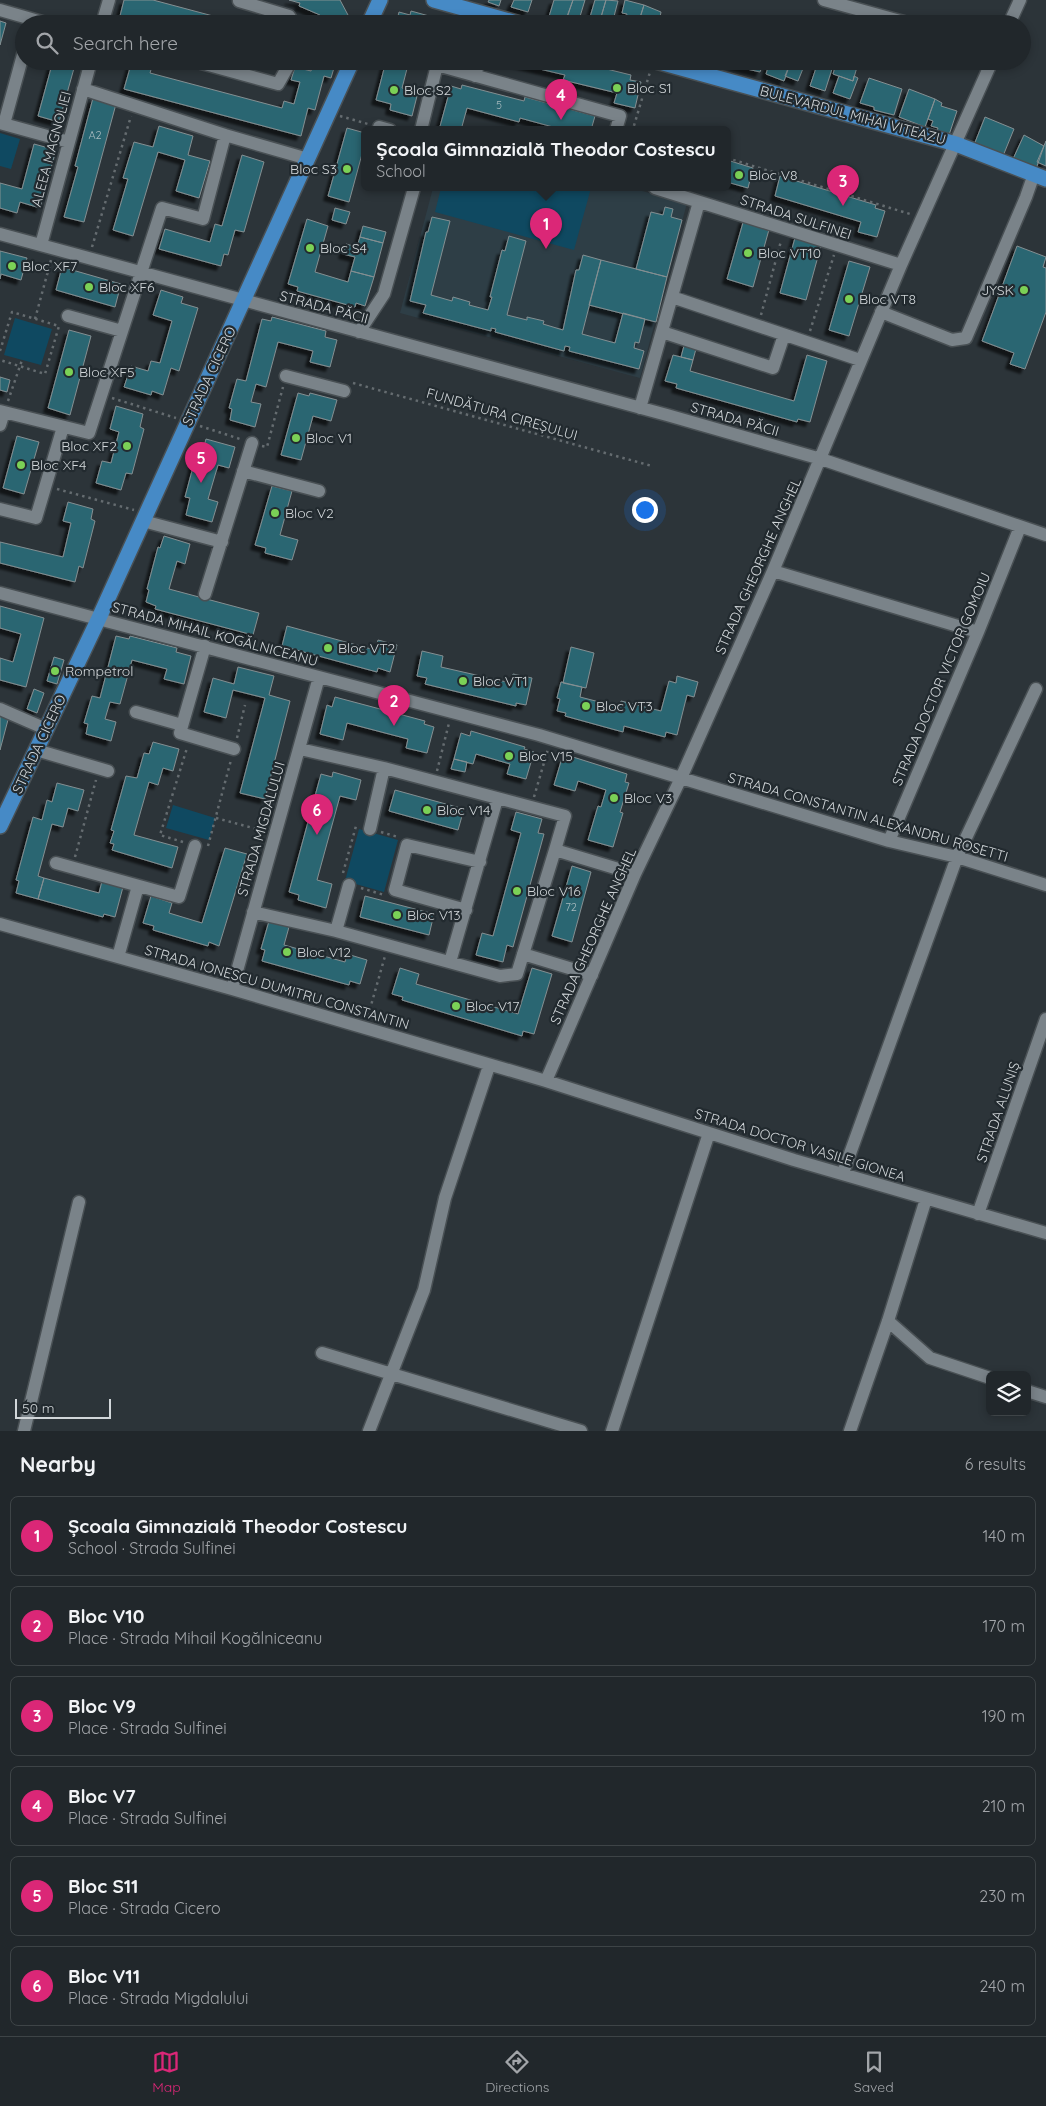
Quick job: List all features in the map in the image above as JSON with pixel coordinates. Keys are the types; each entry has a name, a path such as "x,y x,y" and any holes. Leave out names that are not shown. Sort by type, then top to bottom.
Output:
{"main road":[{"path":"373,15 380,0"},
{"path":"434,0 477,15"},
{"name":"STRADA CICERO","path":"0,826 99,618 348,70"},
{"name":"BULEVARDUL MIHAI VITEAZU","path":"669,70 956,144 1040,177"}],"street":[{"path":"105,15 109,0"},
{"path":"237,0 286,15"},
{"path":"824,0 878,15"},
{"path":"1013,15 1020,0"},
{"path":"0,10 15,15"},
{"path":"18,70 2,124 69,142"},
{"name":"ALEEA MAGNOLIEI","path":"41,245 88,70"},
{"path":"227,70 278,84 286,70"},
{"path":"422,126 436,70"},
{"path":"454,70 620,116 618,126"},
{"path":"475,76 477,70"},
{"name":"STRADA GHEORGHE ANGHEL","path":"546,1081 635,874 681,778 773,571 900,266 988,70"},
{"path":"83,89 225,135 308,159"},
{"path":"0,425 2,412 89,433 162,208 203,219 225,135"},
{"path":"881,312 952,340 966,338 1022,206 1040,177"},
{"path":"359,332 384,294 413,191"},
{"name":"STRADA SULFINEI","path":"664,191 900,266"},
{"path":"640,408 699,202"},
{"name":"STRADA PĂCII","path":"0,234 821,459 1046,535"},
{"path":"672,297 860,360"},
{"path":"68,316 122,331"},
{"path":"662,332 773,368 784,335"},
{"path":"286,376 346,386"},
{"path":"0,509 36,518 63,427"},
{"path":"205,594 252,443"},
{"path":"244,471 319,491"},
{"path":"145,517 222,542"},
{"name":"STRADA DOCTOR VICTOR GOMOIU","path":"889,841 978,632 1020,527"},
{"path":"773,571 978,632"},
{"name":"STRADA MIHAIL KOGĂLNICEANU","path":"0,593 551,738 681,778"},
{"path":"205,646 180,733 234,749"},
{"name":"STRADA MIGDALULUI","path":"232,989 319,677"},
{"path":"843,1173 957,857 1036,690"},
{"path":"0,709 46,729"},
{"path":"136,712 182,725"},
{"path":"253,912 336,931 500,976 517,974 565,816 384,768 300,749"},
{"path":"36,750 103,770"},
{"path":"370,829 384,768"},
{"name":"STRADA CONSTANTIN ALEXANDRU ROSETTI","path":"681,778 889,841 957,857 1046,885"},
{"path":"450,962 497,798"},
{"path":"466,910 395,890 407,845 480,862"},
{"path":"56,863 179,897 194,846"},
{"path":"554,850 635,874"},
{"path":"336,931 349,885"},
{"path":"118,957 138,886"},
{"name":"STRADA IONESCU DUMITRU CONSTANTIN","path":"0,924 232,989 489,1066 546,1081"},
{"path":"523,954 592,974"},
{"name":"STRADA ALUNIȘ","path":"978,1214 1045,1027"},
{"path":"369,1431 424,1290 445,1198 489,1066"},
{"name":"STRADA DOCTOR VASILE GIONEA","path":"546,1081 926,1199 1046,1233"},
{"path":"612,1431 709,1133"},
{"path":"850,1431 888,1321 926,1199"},
{"path":"24,1431 79,1202"},
{"path":"888,1321 930,1358 986,1377"},
{"path":"322,1353 549,1427 581,1431"},
{"path":"1031,1392 1046,1397"}],"path":[{"path":"633,126 652,70"},
{"path":"89,258 134,106"},
{"path":"329,113 374,126"},
{"path":"731,159 922,218"},
{"path":"758,326 784,229"},
{"path":"807,342 837,245"},
{"path":"35,319 54,249"},
{"path":"0,351 12,312 59,326 45,374 0,360"},
{"path":"2,412 22,360"},
{"path":"252,443 267,447 286,376"},
{"name":"FUNDĂTURA CIREȘULUI","path":"346,386 652,466"},
{"path":"46,486 145,517"},
{"path":"190,736 160,835 207,849 245,705"},
{"path":"434,782 452,712"},
{"path":"531,807 551,738"},
{"path":"73,867 103,770"},
{"path":"216,818 276,834"},
{"path":"395,890 384,895 341,883 356,826 401,837 407,845"},
{"path":"364,1028 389,945"}],"shaded area":[{"path":"0,133 20,139 11,169 0,166"},
{"path":"432,191 642,191 687,203 640,378 400,313"},
{"path":"440,191 590,191 574,250 435,212"},
{"path":"15,318 52,329 41,365 4,355"},
{"path":"173,805 215,818 209,840 166,828"},
{"path":"359,829 398,840 384,892 345,881"}],"building":[{"path":"124,0 153,0 209,15 120,15"},
{"path":"289,0 340,0 348,15 320,15 299,6 300,3"},
{"path":"489,0 501,0 499,6 488,2"},
{"path":"514,0 532,0 528,12 511,7"},
{"path":"554,0 573,0 568,15 550,15"},
{"path":"573,0 585,0 580,15 567,15"},
{"path":"595,0 606,0 602,15 591,15"},
{"path":"606,0 618,1 614,15 602,15"},
{"path":"625,0 644,5 641,15 622,13"},
{"path":"644,5 661,12 660,15 641,15"},
{"path":"411,11 425,15 410,15"},
{"path":"399,12 410,15 398,15"},
{"path":"0,21 6,23 0,45"},
{"path":"51,70 73,70 59,122 38,116"},
{"path":"129,70 151,70 150,73 282,108 284,101 294,104 300,82 291,80 294,70 333,70 331,78 324,76 315,110 308,108 301,136 124,89"},
{"name":"Bloc S2","path":"384,70 407,70 402,88 418,92 412,116 390,110 391,104 376,100"},
{"name":"Bloc S1","path":"544,70 611,70 631,75 630,80 641,82 635,108 614,103 617,93 563,80 565,75"},
{"path":"767,70 788,70 784,81 766,74"},
{"path":"787,70 802,70 798,81 785,76"},
{"path":"815,70 832,70 825,91 810,86"},
{"path":"834,70 856,70 853,81 833,74"},
{"path":"839,76 853,81 854,76 858,78 850,99 833,93"},
{"path":"869,78 902,89 894,115 874,110 874,107 860,103"},
{"path":"462,85 524,101 525,97 595,116 592,126 549,126 520,118 519,122 467,108 462,126 440,126 451,86 461,89"},
{"path":"909,89 935,99 925,127 899,117"},
{"path":"93,98 116,104 84,222 64,217 78,167 75,166"},
{"path":"935,99 942,103 941,106 957,111 949,135 937,131 938,128 931,126 933,121 928,119"},
{"path":"985,117 1014,129 1003,156 974,145"},
{"path":"159,126 193,136 188,155 210,161 199,198 176,191 185,160 158,152 133,236 113,230 128,179 123,178 134,142 153,147"},
{"name":"Bloc S3","path":"347,128 361,132 361,158 349,202 328,196"},
{"path":"1024,135 1044,146 1036,169 1013,159"},
{"path":"1046,141 1046,166 1037,162"},
{"path":"34,144 56,150 40,208 20,202 17,213 0,208 0,183 22,189"},
{"path":"242,155 264,162 244,232 235,230 228,255 224,254 221,266 159,249 165,229 210,242 215,224 222,226"},
{"name":"Bloc V8","path":"731,161 753,168 748,188 731,183"},
{"path":"780,176 876,205 875,208 885,211 877,237 858,232 861,222 775,196"},
{"path":"665,207 673,209 671,217 682,220 667,277 636,269 651,212 663,215"},
{"path":"335,208 350,212 346,224 332,220"},
{"path":"432,217 450,221 431,295 452,301 453,297 470,302 469,305 488,310 502,250 505,251 509,236 526,241 507,315 527,320 527,317 544,321 543,324 563,330 576,270 579,270 583,255 601,260 582,334 615,343 623,313 645,319 639,343 635,342 634,348 644,351 639,369 569,351 570,347 565,346 564,351 495,332 496,329 491,328 491,331 423,313 426,305 410,301 426,232 428,232"},
{"name":"Bloc S4","path":"307,219 328,226 315,272 348,282 351,271 374,277 365,306 356,303 355,307 297,291 298,287 288,284"},
{"name":"Bloc VT10","path":"744,219 770,226 753,287 727,279"},
{"path":"363,226 386,232 383,243 360,237"},
{"path":"796,234 822,242 806,300 780,293"},
{"path":"360,237 383,243 374,277 351,271 355,257 343,254 346,244 357,247"},
{"name":"JYSK","path":"1017,246 1046,257 1043,267 1046,268 1046,312 1025,369 1010,364 1014,353 982,341"},
{"name":"Bloc XF7","path":"0,251 27,258 21,280 1,274 0,279"},
{"path":"601,260 667,277 656,322 589,305"},
{"name":"Bloc VT8","path":"849,261 870,267 849,336 829,330"},
{"name":"Bloc XF6","path":"62,267 121,284 115,307 56,290"},
{"path":"161,290 183,297 181,303 198,308 179,371 171,368 163,395 152,391 151,395 124,387 131,366 148,371 151,361 160,363 172,321 153,315"},
{"path":"272,317 326,331 325,337 337,340 330,367 310,362 313,351 278,342 266,387 256,384 251,402 261,404 255,427 230,420 232,409 229,408 237,379 246,381 262,319 271,321"},
{"name":"Bloc XF5","path":"69,330 91,336 70,415 48,408"},
{"path":"685,342 697,345 693,360 681,357"},
{"path":"673,355 693,360 690,371 794,401 807,355 827,361 810,422 798,419 797,422 676,388 677,384 665,381"},
{"path":"0,377 10,380 7,392 0,390"},
{"name":"Bloc V1","path":"298,393 309,396 310,393 337,400 331,421 313,416 301,460 281,455"},
{"name":"Bloc XF2","path":"116,406 143,414 140,427 144,429 132,474 126,473 121,490 96,483 102,461 111,463 119,432 110,429"},
{"name":"Bloc XF4","path":"17,436 39,442 24,494 3,488"},
{"path":"206,439 235,447 229,468 218,465 208,499 218,502 212,522 186,515 190,498 185,497 197,452 202,454"},
{"name":"Bloc V2","path":"272,486 292,491 280,535 298,540 292,560 265,553 266,548 255,545"},
{"path":"68,502 93,509 91,519 95,521 83,568 79,566 75,582 0,563 0,542 63,557 71,523 63,521"},
{"path":"164,536 190,544 185,564 177,561 169,589 259,613 253,635 155,609 156,606 146,602 149,590 147,589 158,547 160,548"},
{"path":"0,606 44,618 26,687 0,680 0,658 13,662 21,634 0,628"},
{"name":"Bloc VT2","path":"287,626 375,650 378,640 397,645 390,672 378,668 377,672 282,646"},
{"path":"116,636 129,639 130,636 177,648 176,652 191,656 184,684 164,679 167,669 132,660 120,704 110,702 105,719 116,722 111,741 86,734 88,724 84,723 92,696 100,698"},
{"path":"571,647 594,653 586,688 563,683"},
{"name":"Bloc VT1","path":"422,651 443,656 441,667 511,683 513,674 532,678 526,705 516,703 516,706 425,684 427,678 417,676"},
{"name":"Rompetrol","path":"54,657 64,660 57,684 47,681"},
{"path":"238,667 274,676 269,695 290,701 265,799 240,793 265,698 233,690 226,718 204,712 213,678 234,684"},
{"name":"Bloc VT3","path":"677,676 698,682 694,697 687,695 677,735 666,732 665,737 624,726 623,732 565,716 566,713 557,711 560,699 557,698 561,682 582,687 580,697 619,707 621,701 661,711 669,681 676,683"},
{"path":"34,689 44,693 37,713 27,709"},
{"path":"335,697 425,721 424,724 434,727 427,753 406,748 408,739 347,723 343,740 320,734 327,705 332,707"},
{"path":"0,714 9,716 0,750"},
{"name":"Bloc V15","path":"471,731 525,747 524,749 534,752 526,779 507,774 510,764 476,754 473,764 454,759 461,733 470,736"},
{"path":"153,742 179,749 173,771 163,768 158,785 149,782 134,835 178,847 172,868 112,850 114,844 110,843 114,831 111,830 126,776 137,778 144,753 149,754"},
{"name":"Bloc V3","path":"573,757 627,774 625,782 629,783 620,812 623,813 613,847 588,840 598,806 601,807 606,790 578,781 575,791 554,785 562,758 571,761"},
{"path":"454,759 467,762 465,772 451,769"},
{"path":"333,772 361,780 356,800 340,796 317,880 332,884 326,908 298,900 299,895 289,892 321,774 332,777"},
{"path":"57,783 84,790 78,811 68,808 63,827 52,824 38,876 44,878 38,899 16,893 19,881 16,880 33,817 42,820 47,800 52,802"},
{"name":"Bloc V14","path":"395,790 464,809 458,830 389,811"},
{"name":"Bloc V16","path":"516,812 542,819 538,833 544,834 513,947 507,945 503,962 476,955 482,933 493,936 521,833 511,830"},
{"path":"225,848 247,854 219,946 209,942 208,946 153,930 154,926 143,923 151,896 172,903 169,913 202,923"},
{"path":"572,866 591,872 572,942 552,936"},
{"path":"44,878 99,893 102,881 123,887 115,917 104,914 103,917 38,899"},
{"name":"Bloc V13","path":"365,896 434,914 429,935 360,917"},
{"name":"Bloc V12","path":"269,921 289,927 284,945 345,962 347,954 367,960 360,984 350,981 349,985 262,961 265,950 261,949"},
{"name":"Bloc V17","path":"400,968 419,974 416,984 518,1014 532,968 552,974 534,1034 523,1031 522,1036 402,1000 403,997 392,994"}],"place":[{"name":"Bloc S1","path":"617,88"},
{"name":"Bloc S2","path":"394,90"},
{"name":"Bloc V7","path":"561,120"},
{"name":"Bloc S3","path":"347,169"},
{"name":"Bloc V8","path":"739,175"},
{"name":"Bloc V9","path":"843,206"},
{"name":"Bloc S4","path":"310,248"},
{"name":"Școala Gimnazială Theodor Costescu","path":"546,249"},
{"name":"Bloc VT10","path":"748,253"},
{"name":"Bloc XF7","path":"12,266"},
{"name":"Bloc XF6","path":"89,287"},
{"name":"JYSK","path":"1024,290"},
{"name":"Bloc VT8","path":"849,299"},
{"name":"Bloc XF5","path":"69,372"},
{"name":"Bloc V1","path":"296,438"},
{"name":"Bloc XF2","path":"127,446"},
{"name":"Bloc XF4","path":"21,465"},
{"name":"Bloc S11","path":"201,483"},
{"name":"Bloc V2","path":"275,513"},
{"name":"Bloc VT2","path":"328,648"},
{"name":"Rompetrol","path":"55,671"},
{"name":"Bloc VT1","path":"463,681"},
{"name":"Bloc VT3","path":"586,706"},
{"name":"Bloc V10","path":"394,726"},
{"name":"Bloc V15","path":"509,756"},
{"name":"Bloc V3","path":"614,798"},
{"name":"Bloc V14","path":"427,810"},
{"name":"Bloc V11","path":"317,835"},
{"name":"Bloc V16","path":"517,891"},
{"name":"Bloc V13","path":"397,915"},
{"name":"Bloc V12","path":"287,952"},
{"name":"Bloc V17","path":"456,1006"}]}
